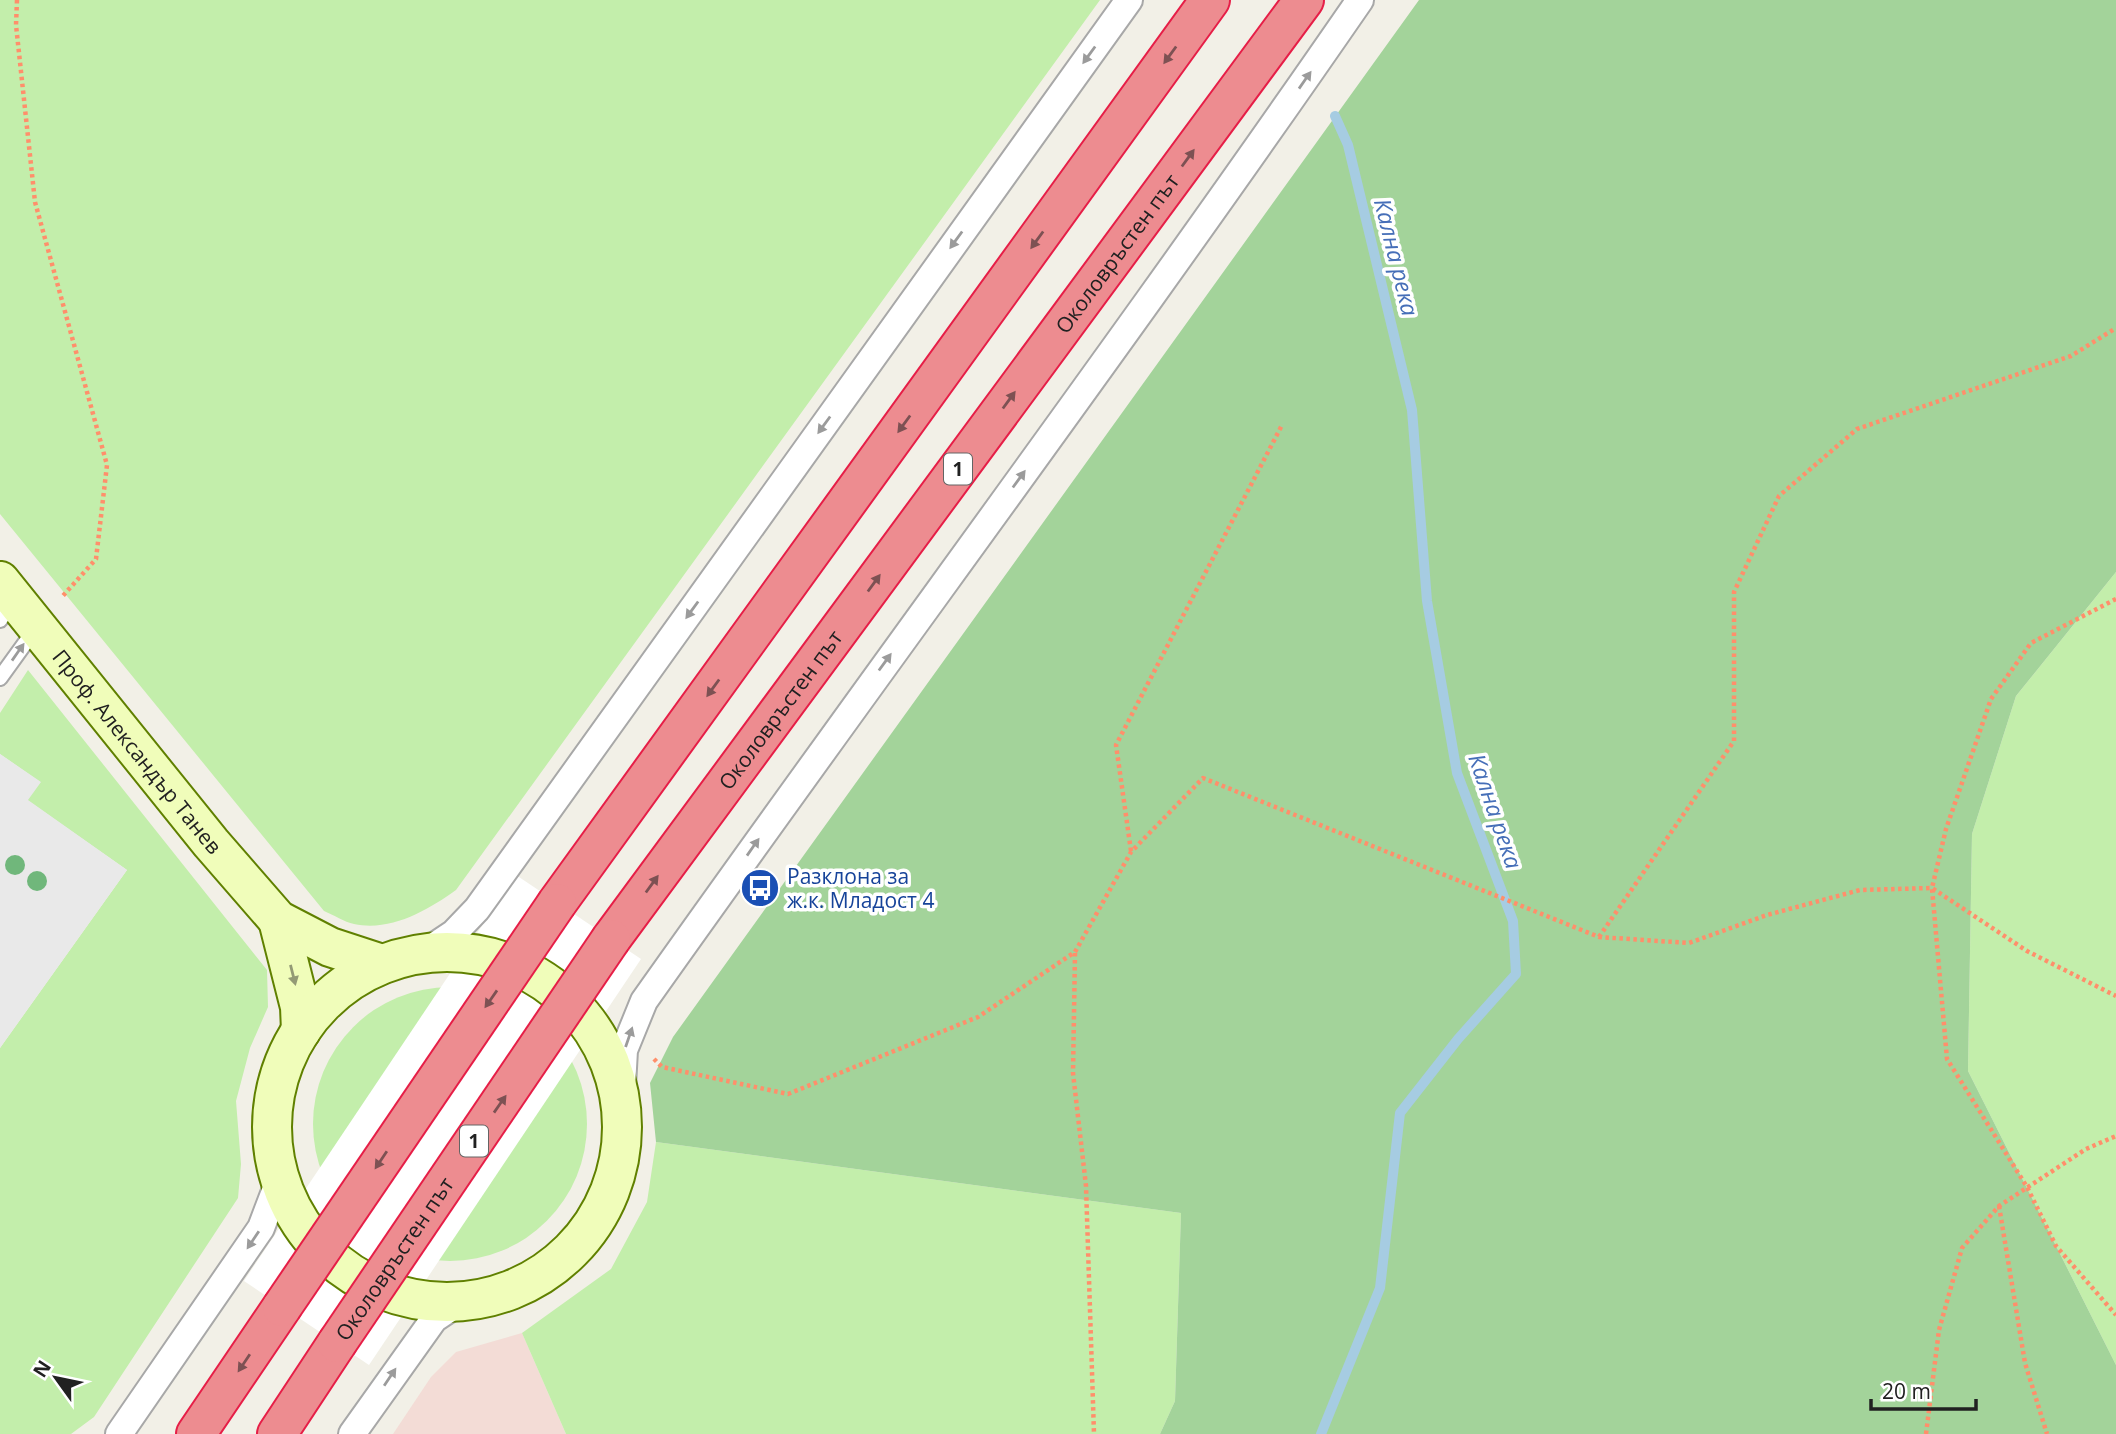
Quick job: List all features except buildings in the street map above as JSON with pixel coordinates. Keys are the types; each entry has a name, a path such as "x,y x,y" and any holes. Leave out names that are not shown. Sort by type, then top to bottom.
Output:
{"highway":[{"path":"196,1434 557,903 1210,0"},
{"name":"Околовръстен път","path":"277,1434 611,939 1304,0"}],"street":[{"path":"424,953 454,933 477,909 1129,0"},
{"path":"621,1104 611,1066 600,1042 569,1000 538,976 502,960 463,952 424,953 382,964 351,981 323,1003 301,1031 286,1058 273,1117 274,1148 280,1178 291,1205 306,1230 348,1271 374,1286 402,1296 431,1301 460,1301 519,1286 547,1270 585,1233 607,1197 617,1167 622,1136 621,1070 628,1035 644,1001 1266,136 1360,0"},
{"name":"Проф. Александър Танев","path":"13,607 278,919 330,947 382,964"},
{"name":"Проф. Александър Танев","path":"278,919 300,1007 301,1031"},
{"path":"119,1434 261,1228 280,1178"},
{"path":"352,1434 434,1319 460,1301"}],"lane":[{"path":"0,678 13,607"}],"path":[{"path":"13,607 96,559 107,465 35,202 16,26 17,0"},
{"path":"1599,937 1734,741 1734,593 1779,496 1857,429 2071,356 2116,328"},
{"path":"1131,852 1115,745 1282,425"},
{"path":"2116,599 2031,643 1992,699 1946,830 1932,888 1947,1059 2027,1187 2056,1246 2116,1315"},
{"path":"628,1035 662,1067 788,1094 978,1017 1075,952 1131,852 1203,778 1531,912 1599,937 1689,943 1767,915 1860,890 1932,888 2027,951 2116,996"},
{"path":"1075,952 1073,1073 1086,1186 1094,1434"},
{"path":"1926,1434 1939,1330 1962,1248 1999,1206 2086,1149 2116,1136"},
{"path":"1999,1206 2025,1363 2046,1434"}],"shaded area":[{"path":"0,754 41,782 28,800 127,870 0,1048"},
{"path":"522,1333 566,1434 393,1434 431,1377 456,1352"}],"green space":[{"path":"0,0 1100,0 456,890 421,912 395,922 368,926 350,923 324,911 0,514"},
{"path":"1419,0 2116,0 2116,572 2016,696 1972,834 1968,1071 2116,1365 2116,1434 1160,1434 1175,1401 1181,1213 656,1142 650,1083 673,1037"},
{"path":"2116,572 2116,1365 1968,1071 1972,834 2016,696"},
{"path":"28,670 267,970 268,1007 250,1048 236,1101 241,1164 238,1198 94,1417 71,1434 0,1434 0,1048 127,870 27,800 40,782 0,754 0,713"},
{"path":"463,987 503,997 526,1010 547,1027 564,1048 577,1071 585,1097 585,1151 577,1177 564,1200 547,1221 526,1238 503,1251 477,1259 437,1261 397,1251 385,1245 363,1230 344,1211 323,1177 315,1151 313,1111 323,1071 329,1059 344,1037 363,1018 397,997 423,989"},
{"path":"656,1142 1181,1213 1175,1401 1160,1434 566,1434 522,1333 611,1269 647,1202"}],"pier":[{"path":"516,875 641,959 369,1365 244,1281"}],"waterway":[{"name":"Кална река","path":"1321,1434 1380,1288 1400,1113 1458,1039 1516,974 1513,921 1457,773 1427,601 1412,410 1348,145 1335,116"}],"place":[{"name":"Разклона за ж.к. Младост 4","path":"760,888"}]}
